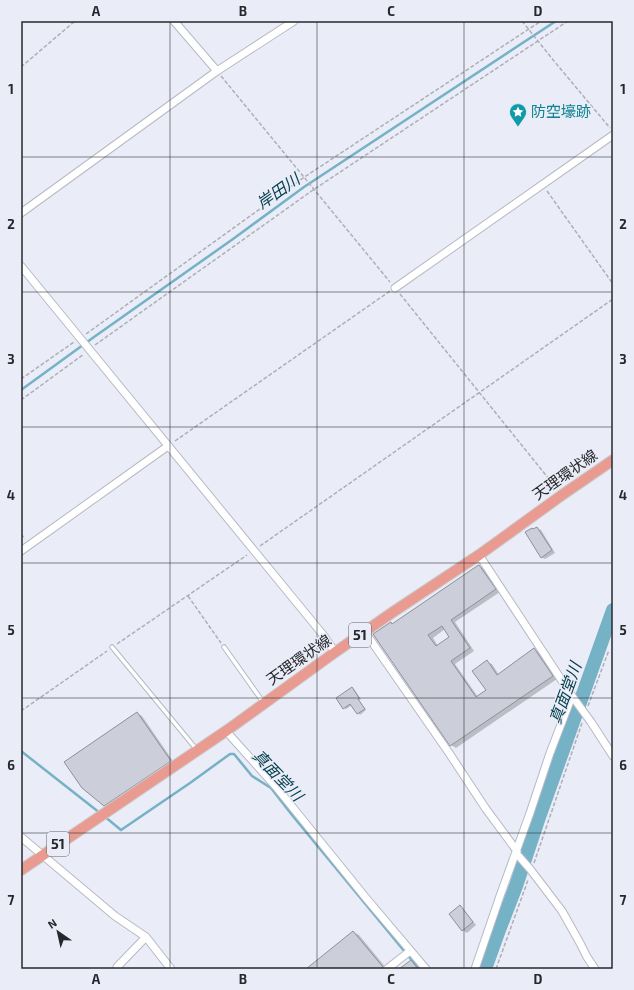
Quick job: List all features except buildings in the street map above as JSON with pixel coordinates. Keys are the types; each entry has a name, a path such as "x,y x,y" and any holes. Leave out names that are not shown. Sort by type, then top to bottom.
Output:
{"main road":[{"name":"天理環状線","path":"21,870 226,731 264,702 479,555 613,460"}],"street":[{"path":"174,21 217,71"},
{"path":"21,213 217,71 294,21"},
{"path":"395,288 613,135"},
{"path":"21,266 324,636 334,653"},
{"path":"21,551 168,446"},
{"path":"479,555 613,756"},
{"path":"365,632 517,854 562,912 595,969"},
{"path":"475,969 500,896 517,854 550,753 573,698"},
{"path":"226,731 277,788 426,969"},
{"path":"21,837 115,916 146,938 172,969"},
{"path":"117,969 117,967 146,938"},
{"path":"387,969 410,951"}],"lane":[{"path":"112,647 197,750"},
{"path":"224,647 264,702"}],"path":[{"path":"21,67 75,21"},
{"path":"522,21 613,131"},
{"path":"21,379 303,178 541,21"},
{"path":"21,400 313,190 568,21"},
{"path":"217,71 303,178 480,392 562,495"},
{"path":"542,185 613,284"},
{"path":"168,446 395,288"},
{"path":"21,711 613,299"},
{"path":"187,595 224,647"},
{"path":"496,969 584,713 609,650"}],"waterway":[{"name":"岸田川","path":"21,390 304,187 556,21"},
{"name":"真面堂川","path":"485,969 516,886 613,610"},
{"name":"真面堂川","path":"21,751 100,813"},
{"name":"真面堂川","path":"104,816 121,830 230,754 234,754 252,776 271,788 419,969"}],"place":[{"name":"防空壕跡","path":"518,127"}]}
